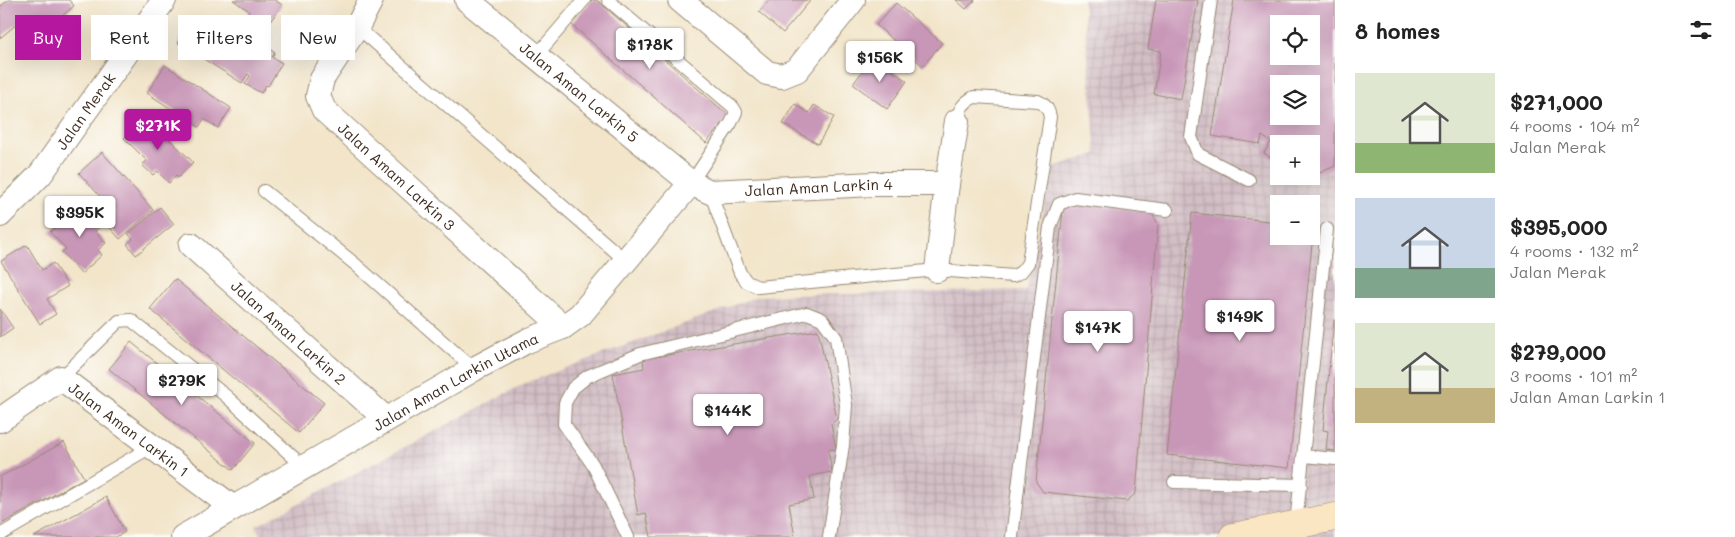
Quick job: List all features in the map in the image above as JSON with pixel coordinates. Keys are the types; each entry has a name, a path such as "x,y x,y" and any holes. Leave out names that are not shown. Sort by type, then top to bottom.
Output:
{"main road":[{"path":"1233,537 1335,517"}],"street":[{"name":"Jalan Amam Larkin 3","path":"371,0 357,27 322,79 318,96 324,110 563,327"},
{"name":"Jalan Aman Larkin 5","path":"467,0 701,187"},
{"path":"680,0 767,73 782,76 796,70 852,0"},
{"name":"Jalan Merak","path":"0,215 40,175 161,1"},
{"path":"937,270 947,184 957,121"},
{"name":"Jalan Aman Larkin 4","path":"701,187 947,184"},
{"name":"Jalan Aman Larkin Utama","path":"182,537 474,369 527,341 563,327 580,315 626,260 701,187"},
{"name":"Jalan Aman Larkin 2","path":"191,245 386,419"},
{"name":"Jalan Aman Larkin 1","path":"0,420 62,378 232,507"}],"lane":[{"path":"536,56 584,0"},
{"path":"608,0 733,107 736,112 701,187 740,273 747,282 758,287 937,270 1013,276 1025,268 1028,263 1050,117 1048,109 1038,101 974,97 966,101 959,111 957,121"},
{"path":"1211,0 1191,137 1198,154 1250,180"},
{"path":"357,27 626,260"},
{"path":"264,191 356,264 474,369"},
{"path":"1012,537 1050,227 1059,204 1075,198 1168,210"},
{"path":"1296,524 1327,229"},
{"path":"628,537 593,465 564,424 566,403 573,388 588,376 640,354 807,313 822,319 836,338 846,404 829,537"},
{"path":"62,378 119,321 131,320 226,396 303,466"},
{"path":"0,535 151,447"},
{"path":"1304,456 1335,459"},
{"path":"1174,482 1301,485"}],"shaded area":[{"path":"1083,0 1335,0 1335,537 261,537 256,526 525,383 758,296 1026,290 1053,167 1096,154"}],"building":[{"path":"8,0 69,0 74,6 63,15 15,15 15,26 0,38 0,7"},
{"path":"233,0 275,0 282,5 271,20 271,15 247,15 249,11"},
{"path":"592,0 597,0 729,116 706,143 571,24"},
{"path":"769,0 810,1 783,33 759,12"},
{"path":"956,0 975,0 966,9"},
{"path":"1156,0 1198,0 1181,99 1154,94 1161,51 1148,49"},
{"path":"1234,0 1335,0 1335,166 1320,173 1320,135 1270,135 1270,141 1262,136 1260,144 1212,136"},
{"path":"896,3 942,43 923,66 876,25"},
{"path":"271,50 275,52 272,57 282,63 268,86 266,85 261,93 245,84 250,76 248,74 242,83 205,60 271,60"},
{"path":"873,57 907,81 887,109 853,84"},
{"path":"165,65 231,108 218,128 204,119 199,127 147,93"},
{"path":"795,104 809,113 814,105 834,117 818,144 783,124"},
{"path":"145,116 193,162 178,178 176,175 169,183 157,171 153,175 142,165 147,161 124,138"},
{"path":"1270,144 1270,157 1264,153"},
{"path":"102,152 153,210 120,239 105,222 115,213 79,173"},
{"path":"83,202 103,224 95,231 106,243 98,250 102,255 81,274 62,252 66,249 50,232"},
{"path":"1071,204 1151,212 1158,224 1136,493 1127,501 1043,492 1036,482 1063,210"},
{"path":"160,207 174,224 136,255 127,244 133,239 128,234"},
{"path":"1192,213 1270,221 1270,245 1312,245 1289,468 1167,455"},
{"path":"27,245 42,270 53,263 68,286 47,299 56,314 40,324 1,261"},
{"path":"175,279 324,403 299,433 150,309"},
{"path":"0,309 13,328 0,337"},
{"path":"1334,320 1335,451 1326,450 1328,431 1323,430"},
{"path":"818,330 837,419 831,424 836,449 828,450 832,472 810,476 814,499 789,504 795,537 651,537 646,513 638,515 613,374 644,368 643,359"},
{"path":"131,342 255,443 233,470 109,369"},
{"path":"64,442 84,478 0,525 0,477"},
{"path":"106,497 125,532 116,537 34,537"}]}
